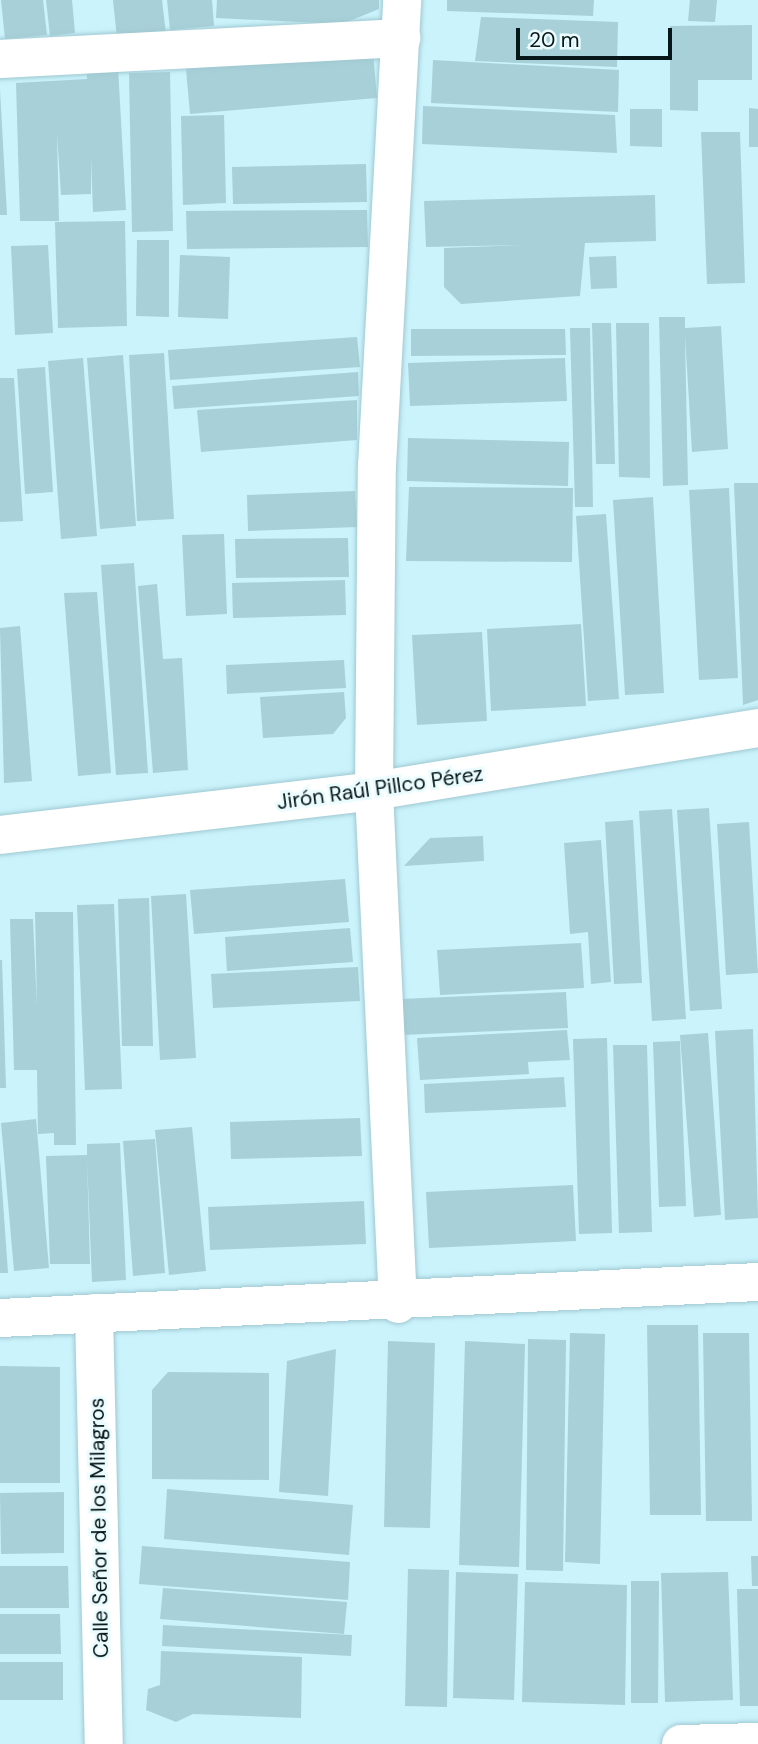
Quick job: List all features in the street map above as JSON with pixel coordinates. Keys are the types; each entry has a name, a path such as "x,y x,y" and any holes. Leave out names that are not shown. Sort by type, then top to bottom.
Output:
{"street":[{"path":"398,1304 374,791 377,466 402,0"},
{"path":"0,59 401,38"},
{"name":"Jirón Raúl Pillco Pérez","path":"0,835 374,791 758,728"},
{"path":"0,1318 398,1304 758,1282"},
{"name":"Calle Señor de los Milagros","path":"94,1313 104,1744"},
{"path":"681,1744 758,1742"}],"building":[{"path":"1,0 43,0 47,35 5,39"},
{"path":"46,0 72,0 75,33 50,36"},
{"path":"113,0 162,0 166,34 117,38"},
{"path":"167,0 212,0 214,26 170,30"},
{"path":"217,0 379,0 379,9 342,24 216,18"},
{"path":"447,0 594,0 593,16 447,11"},
{"path":"690,0 717,0 715,22 688,21"},
{"path":"481,17 618,22 617,67 475,61"},
{"path":"752,25 752,80 698,80 698,111 670,110 670,26"},
{"path":"373,52 377,98 190,114 186,69"},
{"path":"433,60 619,70 618,112 431,103"},
{"path":"118,67 126,210 93,212 91,158 91,194 61,195 57,133 59,221 20,221 16,83 87,79 86,68"},
{"path":"170,72 173,231 132,232 129,73"},
{"path":"0,90 7,215 0,215"},
{"path":"423,106 615,115 617,153 422,144"},
{"path":"749,108 758,109 758,147 749,147"},
{"path":"630,109 662,109 662,147 630,146"},
{"path":"224,115 226,203 183,205 181,116"},
{"path":"701,132 740,132 745,283 707,284"},
{"path":"366,164 367,202 233,204 232,167"},
{"path":"655,195 656,241 585,243 580,296 461,304 444,287 444,248 523,245 426,247 424,201"},
{"path":"367,210 368,247 187,249 186,211"},
{"path":"125,221 127,326 58,328 55,222"},
{"path":"137,240 169,240 169,317 136,316"},
{"path":"48,245 53,333 15,335 11,246"},
{"path":"180,255 230,257 228,319 178,317"},
{"path":"616,256 617,288 591,289 589,257"},
{"path":"659,317 685,317 685,328 721,326 728,449 692,452 685,335 688,485 663,486"},
{"path":"592,323 611,323 615,464 596,464"},
{"path":"616,323 649,323 650,478 619,477"},
{"path":"570,328 590,328 593,507 575,507"},
{"path":"411,329 565,329 566,355 411,356"},
{"path":"357,337 360,367 170,380 168,350"},
{"path":"164,353 174,519 137,521 129,355"},
{"path":"123,355 136,526 100,529 87,358"},
{"path":"83,358 97,536 61,539 48,361"},
{"path":"565,358 567,401 410,406 408,363"},
{"path":"45,367 53,492 25,494 17,369"},
{"path":"358,372 359,396 174,409 172,386"},
{"path":"0,378 14,378 23,521 0,522"},
{"path":"357,400 357,440 201,452 197,410"},
{"path":"408,438 569,442 568,486 407,481"},
{"path":"734,483 758,483 758,700 743,705"},
{"path":"409,487 573,488 572,562 406,561"},
{"path":"729,488 738,678 699,680 689,490"},
{"path":"355,491 357,527 248,531 247,495"},
{"path":"653,497 664,693 625,695 613,500"},
{"path":"606,514 619,699 588,701 576,516"},
{"path":"224,534 227,614 186,616 182,535"},
{"path":"348,538 349,577 236,578 235,539"},
{"path":"134,563 148,773 116,775 101,565"},
{"path":"345,580 346,615 233,618 232,583"},
{"path":"157,584 163,659 182,658 188,770 153,773 138,586"},
{"path":"97,592 111,773 78,776 64,593"},
{"path":"581,624 586,706 491,711 487,629"},
{"path":"20,626 32,781 4,783 0,628"},
{"path":"482,632 487,721 417,725 412,635"},
{"path":"344,660 346,688 227,694 226,665"},
{"path":"344,692 346,718 333,734 263,738 260,697"},
{"path":"709,808 722,1009 690,1011 677,810"},
{"path":"672,809 686,1019 652,1021 639,811"},
{"path":"633,820 642,983 614,984 605,822"},
{"path":"749,822 758,973 726,975 717,824"},
{"path":"483,836 484,861 404,866 430,838"},
{"path":"601,840 611,982 591,984 588,932 570,934 564,843"},
{"path":"345,879 349,922 194,934 190,890"},
{"path":"186,894 196,1058 160,1060 151,896"},
{"path":"149,898 153,1046 122,1046 118,899"},
{"path":"114,904 122,1089 85,1090 77,905"},
{"path":"35,912 73,912 76,1145 54,1145 54,1133 38,1134 37,1070 14,1070 10,919 33,919 37,1007"},
{"path":"350,928 353,962 227,971 225,937"},
{"path":"581,943 584,988 440,995 437,950"},
{"path":"2,960 6,1088 0,1088"},
{"path":"358,967 360,1001 213,1008 211,974"},
{"path":"566,992 568,1028 401,1035 400,999"},
{"path":"753,1029 758,1218 725,1220 715,1031"},
{"path":"567,1030 570,1060 528,1062 529,1074 420,1080 417,1038"},
{"path":"708,1033 721,1215 694,1217 680,1035"},
{"path":"607,1038 612,1233 579,1234 573,1039"},
{"path":"680,1041 686,1206 659,1207 653,1042"},
{"path":"613,1045 647,1045 652,1232 619,1233"},
{"path":"564,1077 566,1107 425,1113 424,1084"},
{"path":"360,1118 362,1156 231,1159 230,1122"},
{"path":"36,1119 49,1268 14,1271 1,1123"},
{"path":"192,1127 206,1271 169,1275 155,1130"},
{"path":"155,1139 165,1273 133,1276 123,1141"},
{"path":"120,1143 126,1280 92,1282 87,1159 90,1264 50,1264 46,1156 87,1155 87,1144"},
{"path":"0,1159 8,1273 0,1273"},
{"path":"573,1185 576,1241 429,1248 426,1192"},
{"path":"364,1201 366,1244 210,1250 208,1207"},
{"path":"647,1325 698,1325 701,1515 650,1515"},
{"path":"570,1333 605,1334 600,1564 565,1562"},
{"path":"703,1333 749,1333 752,1521 706,1521"},
{"path":"528,1339 566,1340 563,1571 526,1570"},
{"path":"388,1341 435,1343 430,1528 384,1527"},
{"path":"465,1341 525,1344 519,1567 459,1565"},
{"path":"336,1349 328,1496 279,1492 287,1361"},
{"path":"0,1366 60,1367 60,1483 0,1483"},
{"path":"168,1372 269,1373 269,1480 152,1479 152,1390"},
{"path":"167,1489 353,1505 349,1555 164,1539"},
{"path":"64,1492 64,1553 1,1554 0,1493"},
{"path":"142,1546 350,1562 348,1600 139,1584"},
{"path":"751,1556 758,1556 758,1586 752,1586"},
{"path":"0,1566 68,1566 69,1608 0,1608"},
{"path":"408,1569 449,1570 447,1707 405,1706"},
{"path":"456,1572 518,1574 514,1700 453,1698"},
{"path":"728,1572 733,1700 665,1702 661,1573"},
{"path":"631,1581 659,1581 658,1703 631,1703"},
{"path":"525,1582 627,1585 625,1705 522,1702"},
{"path":"163,1588 347,1602 344,1634 160,1619"},
{"path":"737,1589 758,1589 758,1706 740,1706"},
{"path":"0,1614 60,1614 61,1654 0,1654"},
{"path":"163,1625 352,1635 351,1656 162,1646"},
{"path":"161,1651 302,1657 301,1718 193,1714 176,1722 146,1710 148,1689 160,1685"},
{"path":"0,1662 63,1662 63,1700 0,1700"}]}
